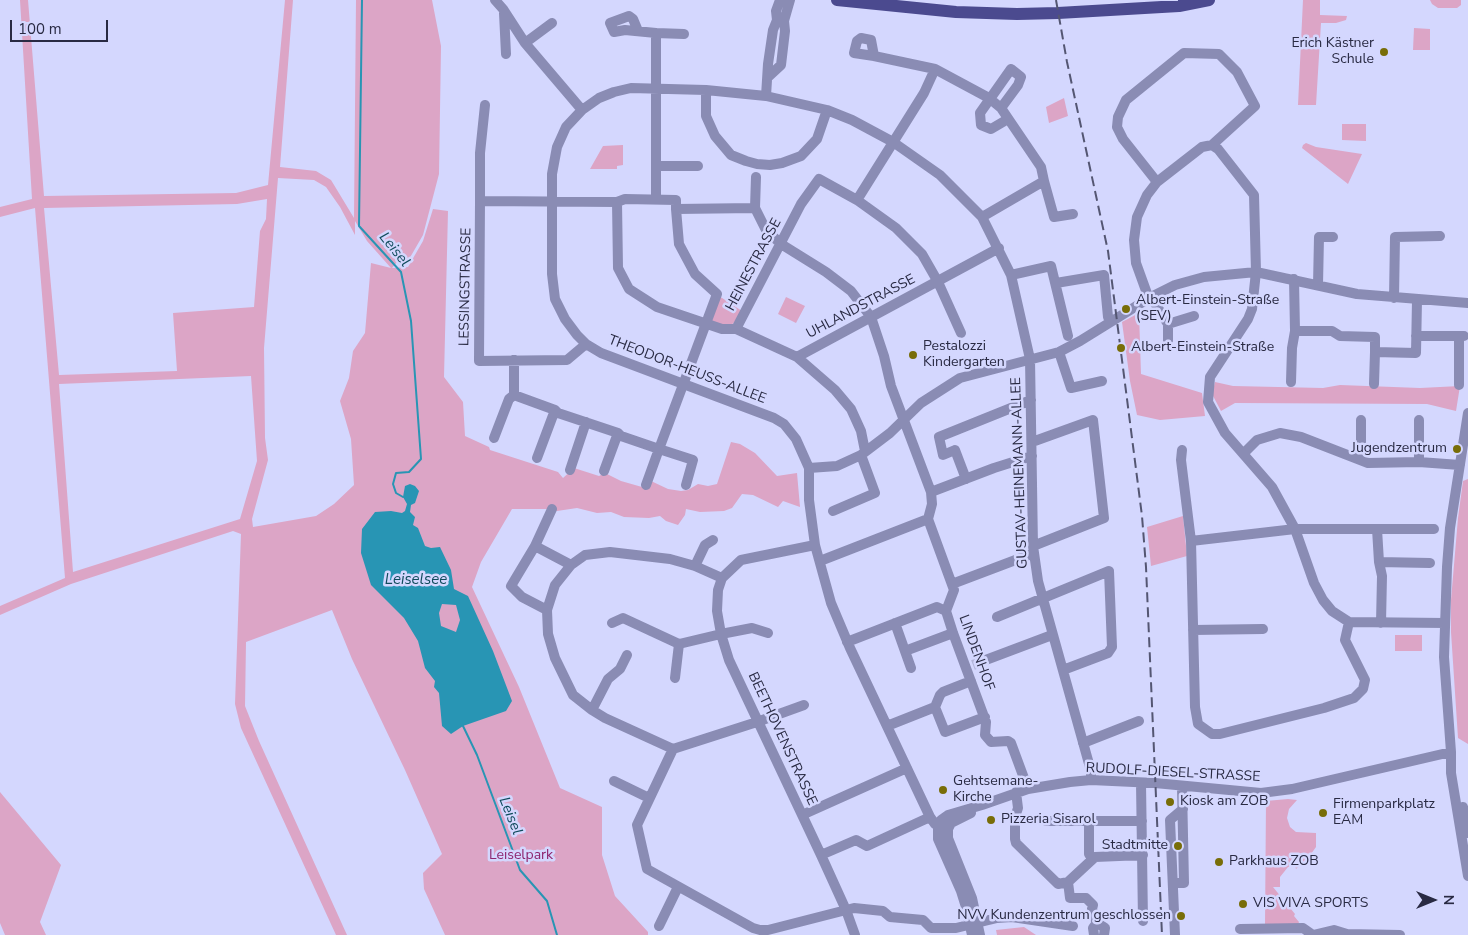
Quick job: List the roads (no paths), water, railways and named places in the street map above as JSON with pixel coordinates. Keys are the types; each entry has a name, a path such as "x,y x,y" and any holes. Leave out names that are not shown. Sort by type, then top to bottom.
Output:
{"main road":[{"path":"837,0 956,12 1025,14 1179,6 1209,0"}],"street":[{"path":"495,0 503,5 524,44 582,110"},
{"path":"766,96 768,77 782,65 785,31 776,11 780,0"},
{"path":"780,20 790,0"},
{"path":"503,5 506,54"},
{"path":"524,44 552,23"},
{"path":"638,31 684,34"},
{"path":"656,33 656,199"},
{"path":"1157,182 1123,139 1117,127 1118,117 1126,100 1184,53 1219,54 1237,72 1255,106 1212,145 1202,147 1157,182 1146,195 1137,217 1134,240 1136,262 1150,298 1168,324 1168,341"},
{"path":"874,56 934,69 989,98 1001,108 1041,167 1054,218 1073,214"},
{"path":"857,200 924,93 934,69"},
{"path":"1001,108 1021,78 1011,69 980,113 981,125 991,129 1008,119"},
{"name":"THEODOR-HEUSS-ALLEE","path":"766,96 706,90 630,88 599,98 582,110 566,127 557,147 552,174 552,274 554,299 564,319 586,344 610,357 774,418 784,424 796,439 809,468 809,500 815,545 832,603 847,642 930,817 932,821 943,827"},
{"path":"706,90 706,116 715,136 731,154 757,164 770,165 801,156 817,139 827,110"},
{"name":"GUSTAV-HEINEMANN-ALLEE","path":"766,96 827,110 852,120 893,142 940,175 982,217 999,248 1011,275 1030,359 1034,550 1042,599 1091,771 1091,780"},
{"path":"485,105 480,153 480,201 617,202 625,199 676,200 679,244 695,274 717,294 646,485"},
{"path":"1212,145 1218,149 1254,195 1256,272 1252,309 1248,320 1210,377 1208,402 1225,433 1272,487 1295,530 1314,583 1323,600 1332,611 1349,622 1445,623"},
{"path":"656,166 698,166"},
{"path":"756,177 754,190 756,208 766,230 781,244 826,272 850,291 871,317 884,356 891,386 931,492 932,504 928,520 952,584 1104,518 1093,420 1032,442"},
{"name":"HEINESTRASSE","path":"617,202 618,268 629,289 657,307 722,329 736,328 801,204 819,179 857,200 896,228 922,254 938,282"},
{"path":"982,217 1044,181"},
{"name":"LESSINGSTRASSE","path":"480,201 479,360 567,360 586,344"},
{"path":"676,209 756,208"},
{"path":"1394,298 1395,237 1440,236"},
{"path":"1318,285 1319,237 1333,237"},
{"name":"UHLANDSTRASSE","path":"796,357 999,248"},
{"path":"1011,275 1051,266 1068,336"},
{"path":"809,468 837,466 863,453 890,433 921,404 960,378 1059,352 1150,298 1176,285 1204,277 1239,272 1256,272 1357,294 1468,303"},
{"path":"1056,283 1104,275 1108,317"},
{"path":"1291,382 1292,348 1295,331 1294,279"},
{"path":"938,282 961,333"},
{"path":"1375,352 1416,352 1417,300"},
{"path":"1168,324 1194,316"},
{"name":"UHLANDSTRASSE","path":"736,328 796,357 835,390 851,409 861,430 863,453"},
{"path":"1295,331 1332,331 1340,336 1375,337 1374,384"},
{"path":"1416,336 1462,336 1459,385"},
{"path":"1059,352 1071,388 1102,381"},
{"path":"514,360 514,395"},
{"path":"514,395 555,410 558,413 618,433 621,436 693,460 686,484"},
{"path":"494,438 509,399 514,395"},
{"path":"966,479 955,450 943,455 938,437 1031,400"},
{"path":"537,458 555,410"},
{"path":"1468,413 1450,528 1444,657 1451,773 1468,876"},
{"path":"1361,420 1361,460"},
{"path":"1419,420 1419,462"},
{"path":"570,470 586,422"},
{"path":"604,471 618,433"},
{"path":"1244,453 1257,440 1280,433 1301,437 1368,463 1419,462 1460,465"},
{"path":"1182,450 1181,460 1191,542 1195,707 1198,724 1212,734 1220,734 1354,698 1363,689 1365,680 1345,640 1349,622"},
{"path":"833,511 876,493 863,453"},
{"path":"931,492 1019,459 1032,456"},
{"path":"547,610 522,598 510,586 535,546 552,509"},
{"path":"820,561 928,520"},
{"path":"1377,529 1379,562 1382,576 1381,623"},
{"path":"1191,542 1295,530 1434,529"},
{"path":"695,566 704,545 713,540"},
{"path":"804,705 673,749 592,710 573,695 555,658 548,634 547,610 555,585 571,565 584,555 610,552 670,559 695,566 722,578 741,560 815,545"},
{"path":"535,546 571,565"},
{"path":"1379,562 1430,563"},
{"path":"997,617 1109,571 1112,647 1108,653 1063,670"},
{"name":"BEETHOVENSTRASSE","path":"722,578 718,590 717,611 721,634 729,660 821,855 855,935"},
{"name":"LINDENHOF","path":"952,584 954,590 946,611 953,632 974,665 971,681 987,724 986,738 991,742 1008,741 1011,743 1028,789"},
{"path":"847,642 937,607 946,611"},
{"path":"612,623 623,618 679,644 752,628 768,633"},
{"path":"894,623 911,668"},
{"path":"1193,630 1263,630"},
{"path":"905,651 953,632"},
{"path":"974,665 1052,635"},
{"path":"675,678 679,644"},
{"path":"592,710 608,678 620,669 626,655"},
{"path":"971,681 943,692 935,707 945,732 985,717"},
{"path":"887,726 935,707"},
{"path":"1083,743 1138,721"},
{"path":"673,749 638,825 647,869 758,933 854,908 882,911 890,917 923,920 931,928 973,928 997,918 1022,918 1048,924 1073,926"},
{"path":"1451,752 1456,763 1468,833"},
{"name":"RUDOLF-DIESEL-STRASSE","path":"943,827 977,810 982,805 1016,792 1070,782 1091,780 1261,793 1307,786 1451,752"},
{"path":"802,815 907,768"},
{"path":"614,781 649,798"},
{"path":"1141,783 1144,921"},
{"path":"1175,935 1170,820 1183,809 1182,787"},
{"path":"1016,792 1018,808 1015,817 1016,843 1058,884 1069,880 1092,858 1100,856 1143,855"},
{"path":"821,855 856,840 867,846 930,817"},
{"path":"1046,821 1142,821"},
{"path":"1089,821 1089,854 1092,858"},
{"path":"943,827 968,888 973,928 980,935"},
{"path":"1069,880 1070,898 1086,898 1093,905 1092,909 1097,924"},
{"path":"659,926 678,887"},
{"path":"1094,935 1092,928 1097,924"},
{"path":"1097,924 1104,926 1106,930 1104,935"},
{"path":"1240,929 1303,928 1313,935 1334,930 1348,934 1400,935"}],"water":[{"name":"Leiselsee","path":"410,484 419,491 415,503 411,505 410,512 415,517 413,525 418,528 425,546 431,548 440,547 451,570 454,589 468,596 493,651 512,701 506,711 463,726 451,734 442,726 439,693 434,687 435,681 425,668 418,641 404,618 371,585 361,553 362,529 375,512 391,511 402,513 405,511 407,504 403,497 405,486","holes":["442,604 456,605 460,620 456,632 441,626 439,613"]}],"waterway":[{"name":"Leisel","path":"362,0 359,226 401,272 411,321 421,459 409,472 396,473 393,484 396,493 403,497"},
{"name":"Leisel","path":"463,726 477,755 520,870 547,901 557,935"}],"tunnel":[{"path":"973,665 983,661"}],"railway":[{"path":"1056,0 1067,62 1108,251 1142,516 1146,567 1162,935"}],"place":[{"name":"Erich Kästner Schule","path":"1384,52"},
{"name":"Albert-Einstein-Straße (SEV)","path":"1126,309"},
{"name":"Albert-Einstein-Straße","path":"1121,348"},
{"name":"Pestalozzi Kindergarten","path":"913,355"},
{"name":"Jugendzentrum","path":"1457,449"},
{"name":"Gehtsemane- Kirche","path":"943,790"},
{"name":"Kiosk am ZOB","path":"1170,802"},
{"name":"Firmenparkplatz EAM","path":"1323,813"},
{"name":"Pizzeria Sisarol","path":"991,820"},
{"name":"Stadtmitte","path":"1178,846"},
{"name":"Parkhaus ZOB","path":"1219,862"},
{"name":"VIS VIVA SPORTS","path":"1243,904"},
{"name":"NVV Kundenzentrum geschlossen","path":"1181,916"}],"park label":[{"name":"Leiselpark","path":"521,856"}]}
